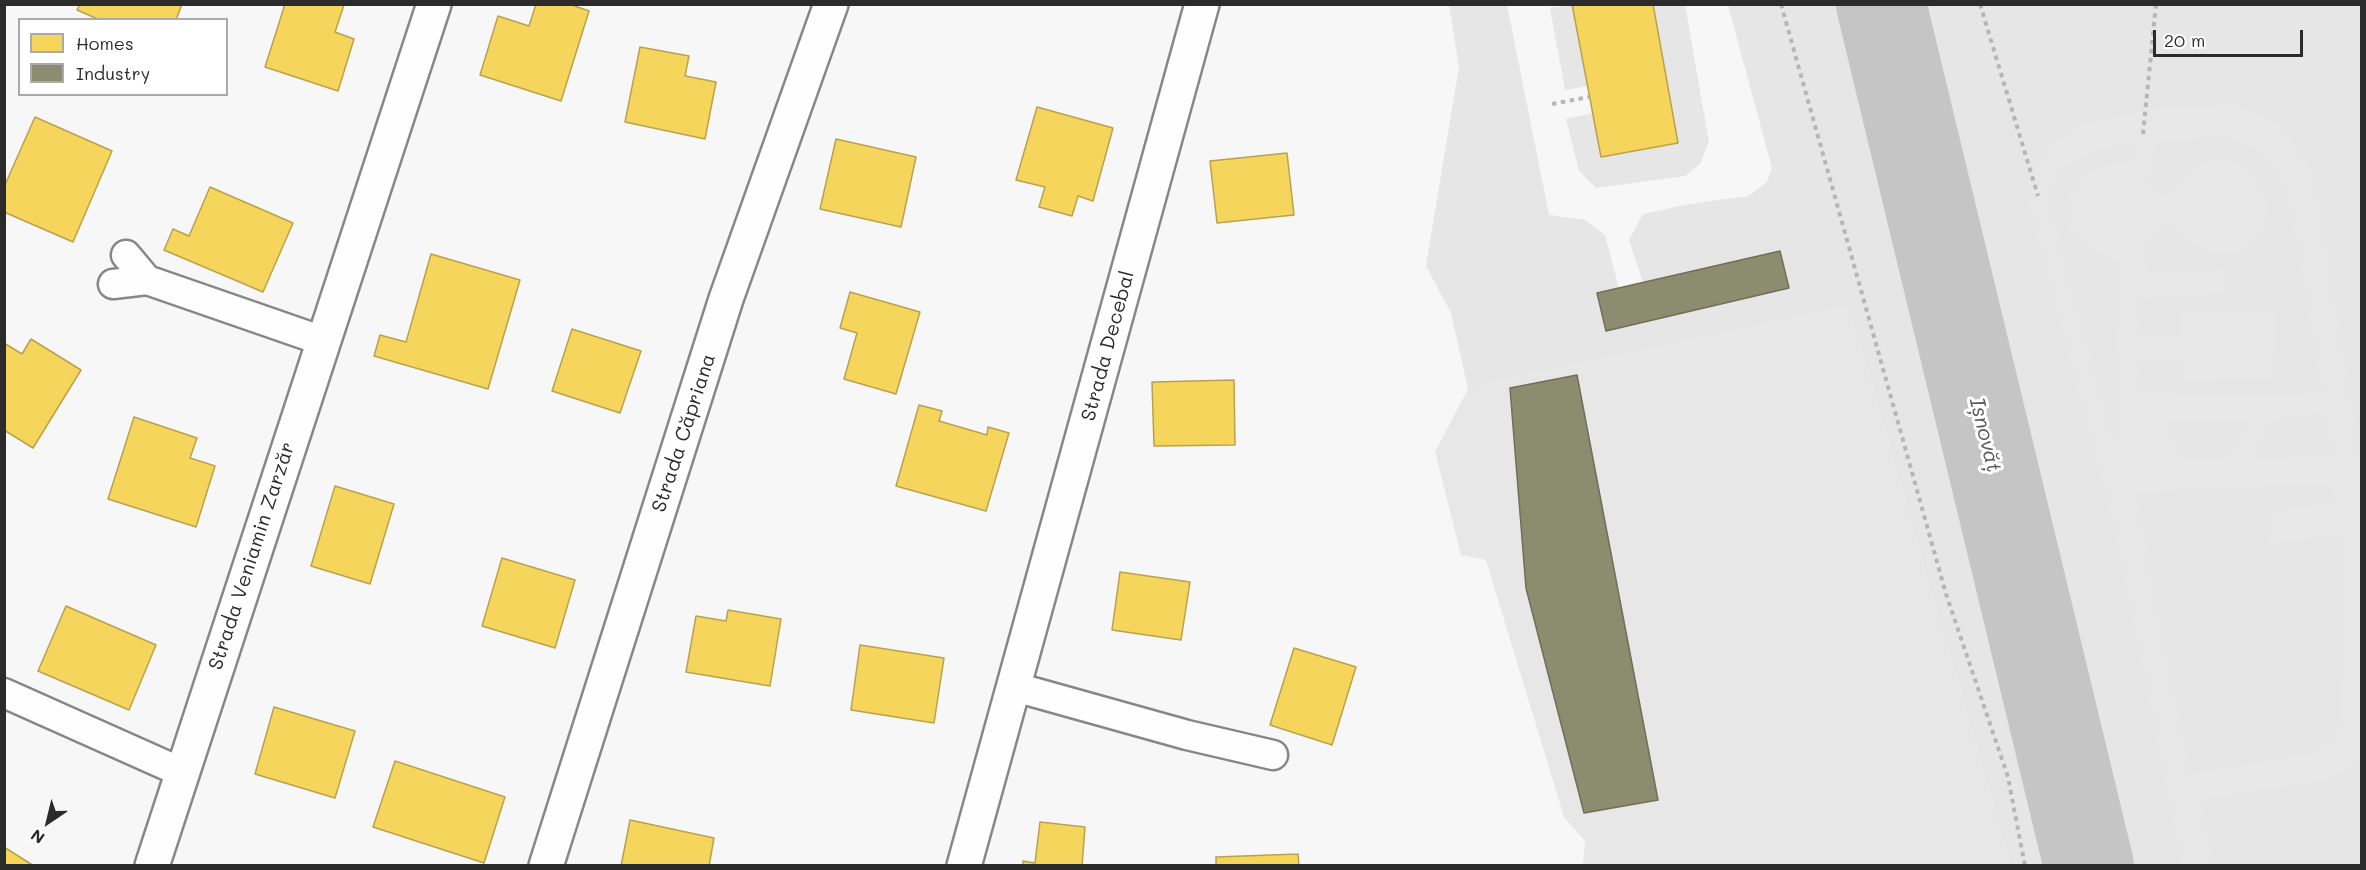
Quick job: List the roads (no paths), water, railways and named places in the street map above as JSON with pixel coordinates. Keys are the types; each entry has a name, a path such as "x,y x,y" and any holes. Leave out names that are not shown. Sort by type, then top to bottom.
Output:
{"street":[{"name":"Strada Veniamin Zarzăr","path":"152,866 434,4"},
{"name":"Strada Căpriana","path":"546,866 726,300 831,4"},
{"name":"Strada Decebal","path":"964,866 1202,4"}],"lane":[{"path":"126,255 147,280"},
{"path":"113,284 147,280 323,341"},
{"path":"1015,687 1186,735 1273,755"},
{"path":"4,693 181,772"}],"waterway":[{"name":"Ișnovăț","path":"1881,4 2089,866"}]}
